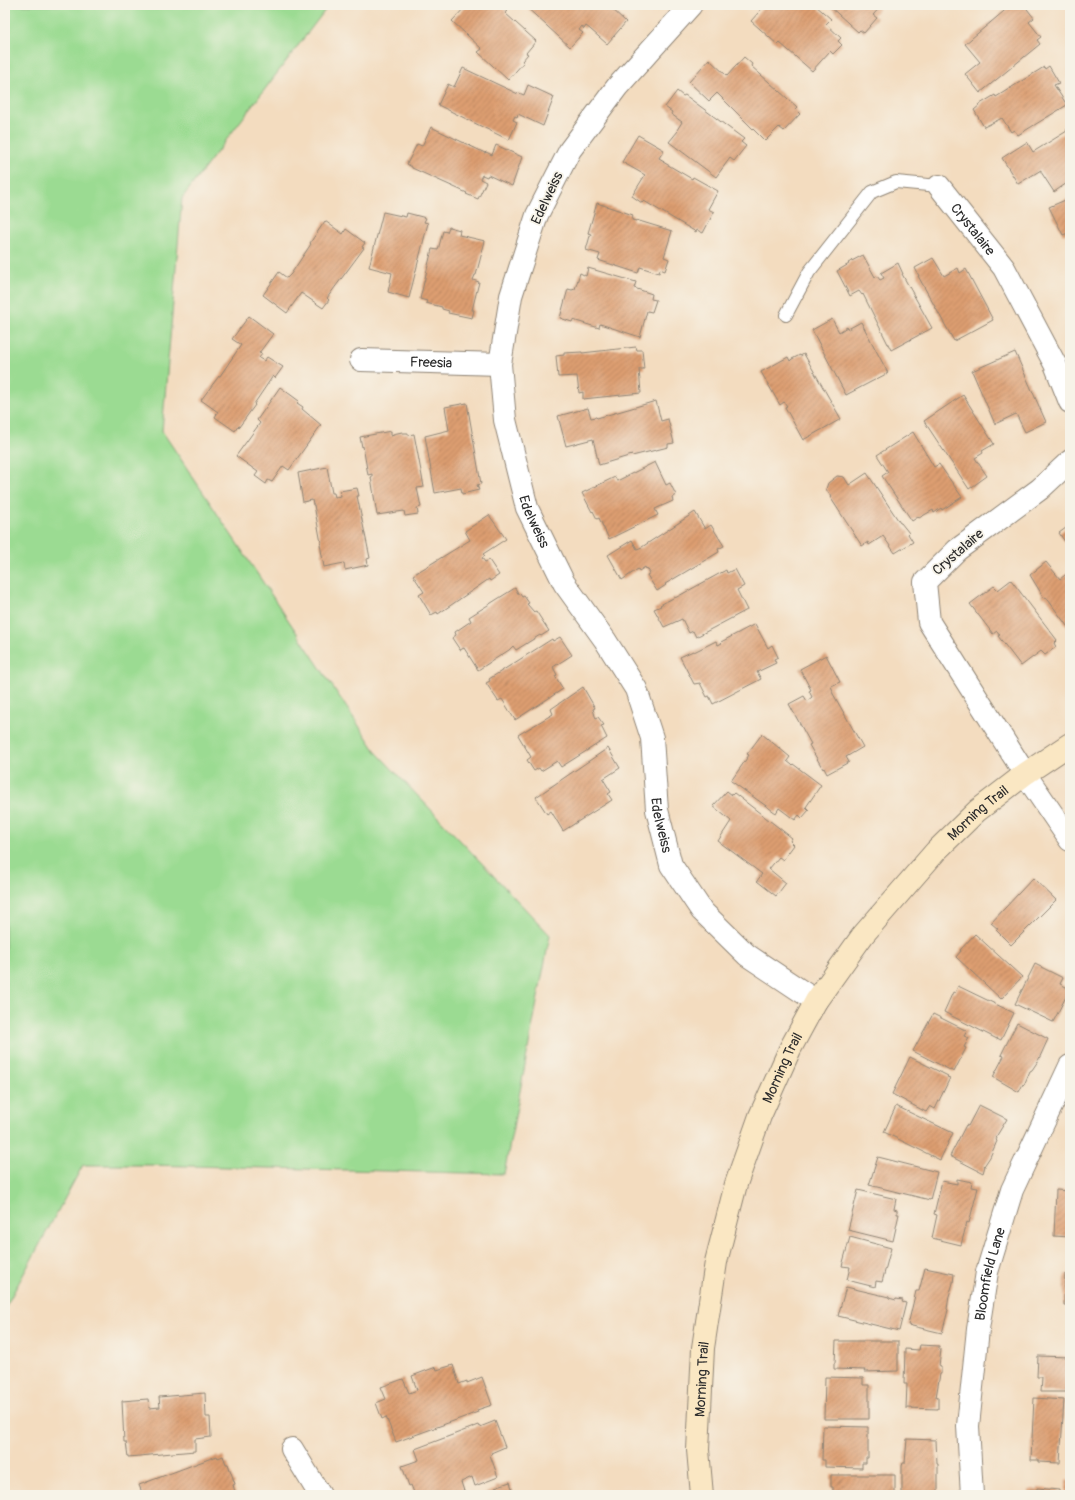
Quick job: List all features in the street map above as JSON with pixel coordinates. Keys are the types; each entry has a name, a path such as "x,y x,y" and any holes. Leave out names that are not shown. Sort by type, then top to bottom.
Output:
{"street":[{"name":"Edelweiss","path":"691,5 616,87 570,150 537,215 511,296 500,364 505,420 527,508 564,583 605,640 636,689 652,738 657,810 671,865 702,911 747,955 816,1001"},
{"name":"Crystalaire","path":"939,186 1004,268 1055,364 1070,402"},
{"name":"Freesia","path":"361,360 500,364"},
{"name":"Crystalaire","path":"1024,774 929,622 925,582 957,550 1040,489 1070,461"},
{"name":"Morning Trail","path":"702,1495 698,1450 703,1348 716,1262 736,1184 760,1116 790,1049 816,1001 863,935 936,851 977,811 1024,774 1070,744"},
{"path":"1024,774 1070,840"},
{"name":"Bloomfield Lane","path":"972,1495 968,1426 978,1329 987,1272 1012,1190 1070,1066"},
{"path":"292,1449 320,1495"}],"lane":[{"path":"786,315 809,272 872,192 896,182 939,186"}],"green space":[{"path":"5,5 329,5 182,198 162,431 377,753 550,935 504,1174 150,1165 83,1165 5,1308"}],"building":[{"path":"467,5 499,5 507,12 505,13 536,41 526,53 528,54 522,61 524,62 508,80 478,52 482,49 452,21"},
{"path":"524,5 594,5 598,9 601,5 608,5 626,22 607,44 586,26 584,29 582,26 579,30 583,33 570,47"},
{"path":"765,5 815,5 831,19 826,24 841,38 838,41 842,45 833,54 830,51 812,71 780,43 778,45 751,21"},
{"path":"828,5 882,5 873,15 877,18 864,33 860,30 858,32"},
{"path":"1014,5 1024,5 1034,18 1029,22 1041,37 1037,40 1040,44 980,93 965,74 980,62 965,44 1010,6 1011,8"},
{"path":"744,57 752,64 751,66 797,107 795,109 800,114 784,131 779,127 765,141 717,93 709,101 689,82 709,59 727,76"},
{"path":"1049,66 1059,83 1054,85 1067,105 1018,135 1014,130 1011,132 1002,118 984,127 974,110 980,104 995,95 996,97 1044,67 1045,69"},
{"path":"463,68 518,94 524,95 528,85 554,97 543,126 518,114 513,120 517,122 509,140 438,105 448,84 454,87"},
{"path":"677,91 683,96 685,95 744,139 741,142 746,146 734,161 730,158 716,177 669,142 678,131 677,130 682,122 671,114 672,112 665,107"},
{"path":"431,127 485,153 486,152 492,155 496,145 522,157 512,186 488,175 487,177 482,175 480,179 486,182 478,199 412,168 407,164 417,144 422,146"},
{"path":"1070,128 1070,181 1054,192 1041,170 1018,184 1002,158 1027,142 1033,152"},
{"path":"638,135 664,150 659,158 664,161 663,162 692,179 693,177 718,191 708,209 714,212 703,233 697,230 696,232 644,201 642,203 632,196 645,175 622,162"},
{"path":"1070,198 1070,240 1068,233 1063,235 1049,207"},
{"path":"597,203 633,215 632,220 672,231 664,257 669,259 665,271 660,269 659,273 640,267 638,273 598,260 600,254 586,250 592,234 588,233"},
{"path":"383,212 406,217 407,213 426,218 424,222 428,223 409,298 388,292 392,273 369,267"},
{"path":"325,221 343,234 346,229 365,243 362,247 364,248 327,298 329,300 323,308 301,293 287,313 263,295 279,272 287,278 291,274"},
{"path":"449,227 460,230 459,235 485,241 476,275 473,280 479,282 472,310 474,310 472,318 448,313 449,311 442,309 442,307 426,303 427,301 420,299 432,249 438,250 443,231 447,232"},
{"path":"863,255 875,277 877,276 880,280 884,278 881,273 898,263 902,274 932,328 891,350 863,294 862,295 859,291 850,296 837,271"},
{"path":"933,258 944,276 958,268 960,273 966,269 993,320 954,341 915,268"},
{"path":"588,268 636,282 634,288 652,294 651,299 656,300 652,312 647,311 640,337 600,324 599,328 573,320 572,322 560,318 568,289 575,289 580,273 586,276"},
{"path":"249,316 273,334 259,353 262,354 259,358 264,361 267,357 283,367 275,378 273,376 254,404 255,405 235,431 215,417 218,412 201,400 220,376 241,345 232,339"},
{"path":"832,319 839,332 847,327 848,329 861,322 888,373 846,395 812,330"},
{"path":"636,347 637,350 642,350 644,369 639,369 641,393 583,399 583,392 579,393 577,376 558,377 556,356 564,355 564,353 582,353"},
{"path":"1015,352 1046,422 1025,432 1016,414 995,424 972,371"},
{"path":"804,354 841,419 803,440 785,407 787,406 784,402 780,405 761,372 788,357 790,361"},
{"path":"280,387 299,401 297,403 303,407 302,409 321,425 289,470 283,466 272,482 268,480 266,484 255,476 258,472 236,456 260,423 257,420"},
{"path":"963,395 994,444 982,451 983,453 975,458 987,476 969,489 924,421"},
{"path":"656,401 661,421 668,419 674,443 668,444 668,447 632,455 599,465 593,439 566,446 558,416 588,408 591,418 597,418"},
{"path":"467,403 481,484 477,485 479,490 462,494 461,488 435,493 425,436 449,430 445,407"},
{"path":"391,431 391,436 402,432 408,433 408,435 414,434 424,487 417,488 421,507 417,508 418,514 405,516 404,511 377,515 371,477 372,474 368,475 360,437"},
{"path":"913,432 934,467 939,464 962,497 942,510 941,508 934,513 933,510 912,521 882,476 888,472 877,455"},
{"path":"655,462 666,485 670,483 676,495 672,497 673,501 655,509 658,515 609,539 599,518 597,519 593,511 592,512 582,493 615,477 617,481"},
{"path":"327,467 332,493 334,493 335,497 341,496 340,491 357,488 359,496 357,496 370,558 367,559 368,565 345,570 344,563 324,567 314,505 312,500 303,502 298,473"},
{"path":"867,473 900,523 909,533 908,534 913,542 895,553 883,536 869,545 868,542 862,546 826,489 828,483 837,476 844,477 849,485"},
{"path":"695,512 705,529 711,525 724,546 718,549 719,552 665,584 666,585 657,591 647,575 650,573 645,567 639,571 638,569 622,580 608,555 632,540 637,549 642,547"},
{"path":"489,515 506,539 483,554 485,556 482,558 485,562 489,560 499,575 490,581 489,579 438,614 437,612 431,615 419,595 424,592 413,575 470,540 465,531"},
{"path":"1070,525 1070,549 1059,533"},
{"path":"1046,562 1060,579 1070,571 1070,630 1046,597 1044,598 1030,575"},
{"path":"735,569 744,586 737,590 747,610 696,637 693,631 689,633 682,619 664,627 654,609 726,570 727,573"},
{"path":"1011,580 1057,640 1054,643 1056,647 1045,655 1041,651 1021,666 998,636 1000,635 997,631 993,634 970,604 994,586 998,590"},
{"path":"515,588 519,595 520,594 522,597 524,596 529,603 527,604 534,612 536,611 549,631 516,650 513,646 478,670 464,648 460,650 452,638 456,635 455,632 471,621 469,617"},
{"path":"755,624 768,648 772,645 778,657 774,659 776,663 757,672 761,679 713,704 709,696 707,697 700,683 694,684 680,657 716,641 718,645"},
{"path":"560,637 572,655 553,667 557,675 555,676 563,689 515,720 502,699 498,701 486,683 490,681 489,679 552,639 553,641"},
{"path":"826,655 840,682 831,686 832,692 863,747 846,757 849,762 827,774 809,745 811,744 789,704 804,696 807,701 812,697 809,691 811,690 800,669"},
{"path":"583,687 595,708 593,709 596,718 598,717 604,725 601,726 607,738 561,767 557,761 541,771 539,768 534,771 527,760 531,757 518,735 553,714 551,709"},
{"path":"762,734 790,757 787,761 821,785 806,807 809,810 802,818 799,815 795,820 779,808 776,813 731,781 749,755 747,754"},
{"path":"608,748 620,768 603,779 611,792 608,794 612,800 563,831 551,811 547,814 536,797"},
{"path":"727,791 732,795 734,793 792,838 790,841 794,845 783,860 779,857 769,869 786,883 776,896 757,881 762,874 718,841 731,821 713,806"},
{"path":"1033,878 1056,900 1011,945 991,923"},
{"path":"975,934 1022,977 1001,999 956,957 961,951 960,950"},
{"path":"1035,964 1063,978 1060,984 1070,989 1053,1022 1015,1004"},
{"path":"958,986 1014,1013 1001,1040 944,1012 953,992 955,993"},
{"path":"933,1014 967,1031 964,1036 969,1038 964,1047 966,1048 954,1072 913,1051"},
{"path":"1017,1023 1048,1039 1038,1061 1030,1071 1019,1092 993,1077 1004,1056 1001,1055"},
{"path":"910,1057 950,1078 935,1109 930,1106 926,1112 892,1094"},
{"path":"979,1105 1007,1119 996,1137 997,1141 984,1166 983,1173 950,1156 966,1125 968,1126"},
{"path":"896,1106 953,1133 940,1160 884,1132"},
{"path":"878,1157 937,1172 930,1200 869,1185"},
{"path":"957,1179 972,1182 971,1187 978,1188 969,1223 967,1222 961,1245 932,1238 937,1215 934,1214 942,1181 957,1184"},
{"path":"858,1190 896,1199 894,1209 897,1210 897,1214 899,1214 893,1241 848,1230"},
{"path":"1056,1190 1070,1191 1070,1237 1054,1236"},
{"path":"850,1237 891,1248 882,1282 876,1281 875,1287 847,1280 850,1267 842,1266"},
{"path":"925,1268 954,1274 949,1296 948,1310 942,1333 908,1325 916,1291 919,1291"},
{"path":"1065,1274 1070,1275 1070,1305 1064,1305"},
{"path":"846,1287 896,1300 903,1300 902,1302 906,1303 899,1331 838,1316"},
{"path":"836,1341 898,1341 898,1371 864,1372 865,1370 834,1369"},
{"path":"920,1345 939,1346 939,1350 941,1350 939,1366 941,1367 941,1374 936,1397 938,1397 938,1409 906,1408 907,1384 904,1384 905,1349 919,1350"},
{"path":"1038,1356 1070,1357 1070,1392 1041,1392 1042,1377 1037,1377"},
{"path":"453,1365 459,1384 467,1381 467,1383 482,1377 492,1405 477,1410 478,1412 396,1442 386,1417 382,1419 376,1403 386,1399 381,1387 403,1379 409,1393 417,1390 412,1376 436,1367 437,1370"},
{"path":"825,1377 863,1378 863,1385 869,1385 869,1419 824,1419"},
{"path":"205,1393 206,1417 210,1417 211,1437 195,1439 195,1451 128,1457 126,1442 124,1442 122,1401 148,1399 149,1408 160,1407 159,1397"},
{"path":"1034,1398 1064,1400 1060,1463 1038,1462 1038,1460 1031,1460"},
{"path":"495,1421 505,1447 491,1453 492,1454 490,1455 498,1477 475,1486 472,1477 461,1482 464,1491 453,1495 415,1495 411,1485 409,1486 402,1466 419,1460 415,1449 479,1425 480,1427"},
{"path":"823,1426 868,1427 868,1458 866,1458 866,1463 862,1463 862,1468 825,1467 825,1460 822,1460"},
{"path":"907,1439 936,1440 938,1495 902,1495 902,1466 903,1463 905,1463"},
{"path":"217,1456 218,1458 223,1456 226,1464 228,1464 235,1484 233,1485 236,1495 143,1495 139,1485"},
{"path":"831,1475 895,1475 895,1495 834,1495 833,1487 831,1487"},
{"path":"1066,1480 1070,1481 1070,1495 1066,1495"},
{"path":"510,1482 514,1495 480,1495 496,1489 495,1487"},
{"path":"1037,1488 1059,1490 1059,1495 1029,1495 1029,1490 1037,1490"}]}
